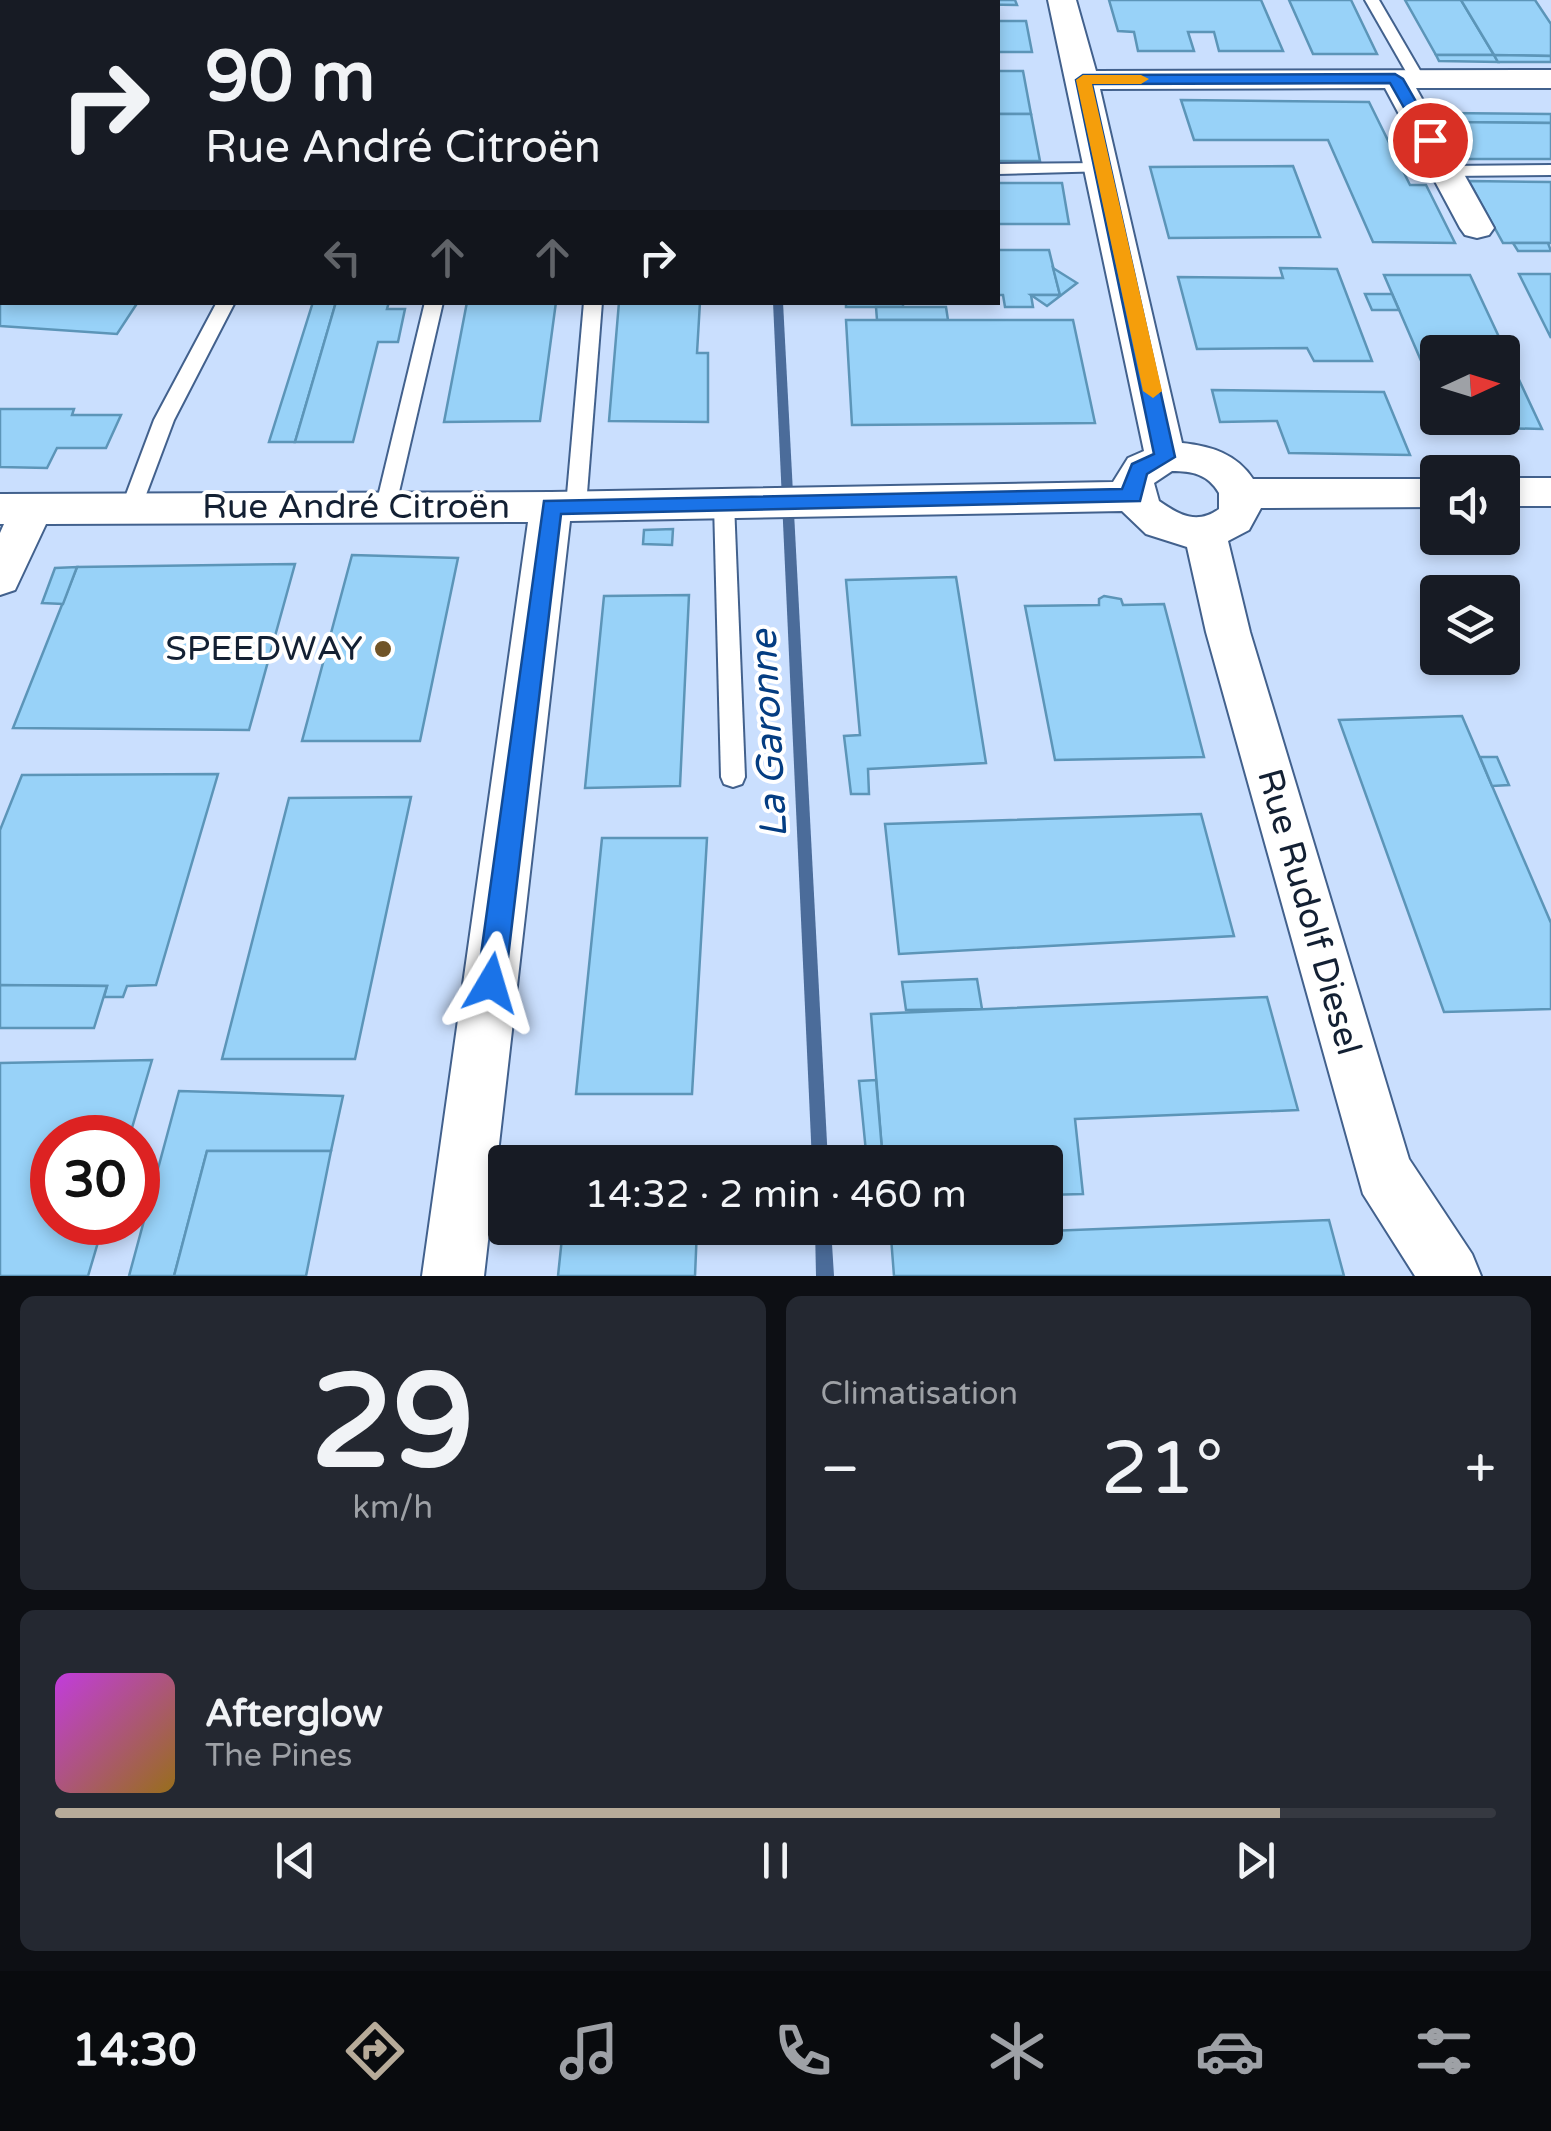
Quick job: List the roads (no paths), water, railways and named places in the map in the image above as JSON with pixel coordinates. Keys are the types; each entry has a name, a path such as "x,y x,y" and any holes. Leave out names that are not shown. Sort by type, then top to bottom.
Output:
{"street":[{"path":"1062,0 1103,168 1165,457"},
{"path":"1083,80 1551,78"},
{"path":"1406,79 1477,228"},
{"path":"1165,457 1197,458 1215,465 1236,483 1242,494 1243,503 1234,521 1205,533 1158,524 1143,513 1132,496 1132,483 1140,469 1165,457"},
{"path":"1520,492 1551,492"},
{"path":"1242,494 1420,493"},
{"name":"Rue André Citroën","path":"16,509 564,506 1132,496"},
{"path":"453,1276 564,506"},
{"path":"0,579 16,509"},
{"name":"Rue Rudolf Diesel","path":"1205,533 1228,632 1384,1173 1450,1276"}],"lane":[{"path":"1372,0 1406,79"},
{"path":"1000,170 1103,168"},
{"path":"1447,170 1551,170"},
{"path":"131,508 164,420 224,305"},
{"path":"386,505 433,305"},
{"path":"564,506 593,305"},
{"path":"733,778 741,503"}],"waterway":[{"name":"La Garonne","path":"778,305 819,1145"},
{"name":"La Garonne","path":"824,1245 825,1276"}],"place":[{"name":"SPEEDWAY","path":"383,649"}]}
